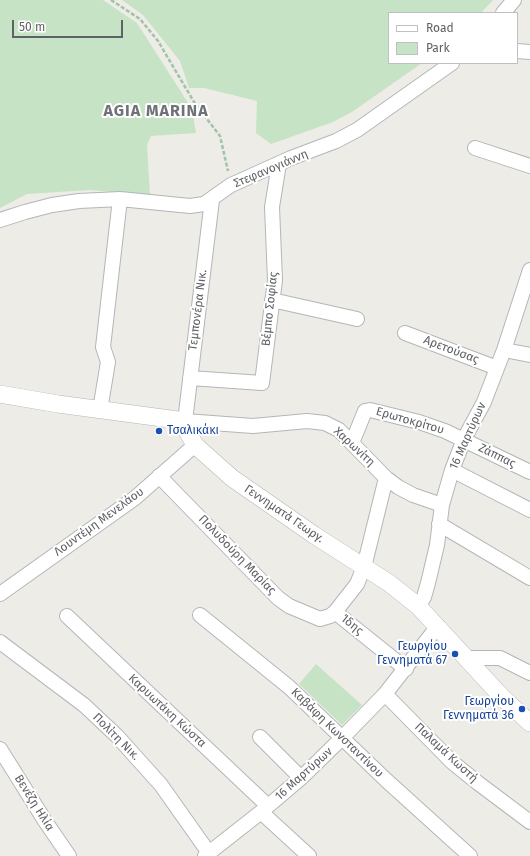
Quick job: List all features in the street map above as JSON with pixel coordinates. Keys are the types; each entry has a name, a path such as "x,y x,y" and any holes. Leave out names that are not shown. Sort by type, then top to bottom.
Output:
{"street":[{"path":"504,12 514,0"},
{"path":"518,51 530,52"},
{"name":"Στεφανογιάννη","path":"0,220 52,205 84,201 120,199 196,206 204,204 212,200 231,185 336,141 356,130 451,64"},
{"path":"475,148 530,166"},
{"name":"Βέμπο Σοφίας","path":"190,378 262,383 275,280 272,208 279,164"},
{"path":"100,410 108,362 103,347 120,199"},
{"name":"Τεμπονέρα Νικ.","path":"185,421 212,200"},
{"name":"16 Μαρτύρων","path":"418,606 424,597 434,559 442,505 452,470 464,440 484,402 504,350 530,270"},
{"path":"272,300 357,319"},
{"name":"Αρετούσας","path":"406,333 497,368"},
{"path":"504,350 530,355"},
{"path":"0,394 100,410 185,421"},
{"name":"Ερωτοκρίτου","path":"352,443 365,412 370,410 432,426 464,440"},
{"name":"Χαρωνίτη","path":"185,421 253,426 307,421 325,423 339,430 386,478 413,495 442,505"},
{"name":"Γεννηματά Γεωργ.","path":"185,421 186,430 195,444 217,466 243,486 314,535 389,583 418,606 468,658 502,697 530,723"},
{"name":"Ζάππας","path":"464,440 530,472"},
{"name":"Λουντέμη Μενελάου","path":"0,594 135,498 195,444"},
{"path":"452,470 530,510"},
{"name":"Πολυδούρη Μαρίας","path":"159,476 278,598 289,606 320,619 330,615"},
{"path":"330,615 357,584 364,567 386,478"},
{"path":"439,524 530,578"},
{"name":"Καβάφη Κωνσταντίνου","path":"200,615 288,687 470,856"},
{"name":"Ίδης","path":"330,615 406,669"},
{"name":"Καρυωτάκη Κώστα","path":"67,616 265,809 309,856"},
{"name":"16 Μαρτύρων","path":"207,855 301,778 342,738 386,694 438,626"},
{"name":"Πολίτη Νικ.","path":"0,642 84,706 117,736 161,785 207,855"},
{"path":"468,658 500,658 530,673"},
{"name":"Παλαμά Κωστή","path":"386,694 452,762 530,822"},
{"path":"260,736 301,778"},
{"name":"Βενέζη Ηλία","path":"0,749 45,821 69,856"}],"path":[{"path":"111,0 140,19 149,30 158,42 194,102 220,136 231,185"}],"green space":[{"path":"0,0 103,0 137,23 192,109 196,133 151,136 147,145 150,195 90,190 27,194 0,208"},
{"path":"122,0 493,0 482,12 388,12 388,64 421,64 352,112 333,122 271,144 256,133 257,101 204,88 189,88 180,61 143,15"},
{"path":"316,664 362,705 342,725 299,684"}],"place":[{"name":"Τσαλικάκι","path":"159,431"},
{"name":"Γεωργίου Γεννηματά 67","path":"455,654"},
{"name":"Γεωργίου Γεννηματά 36","path":"522,709"}],"district":[{"name":"AGIA MARINA","path":"156,112"}]}
